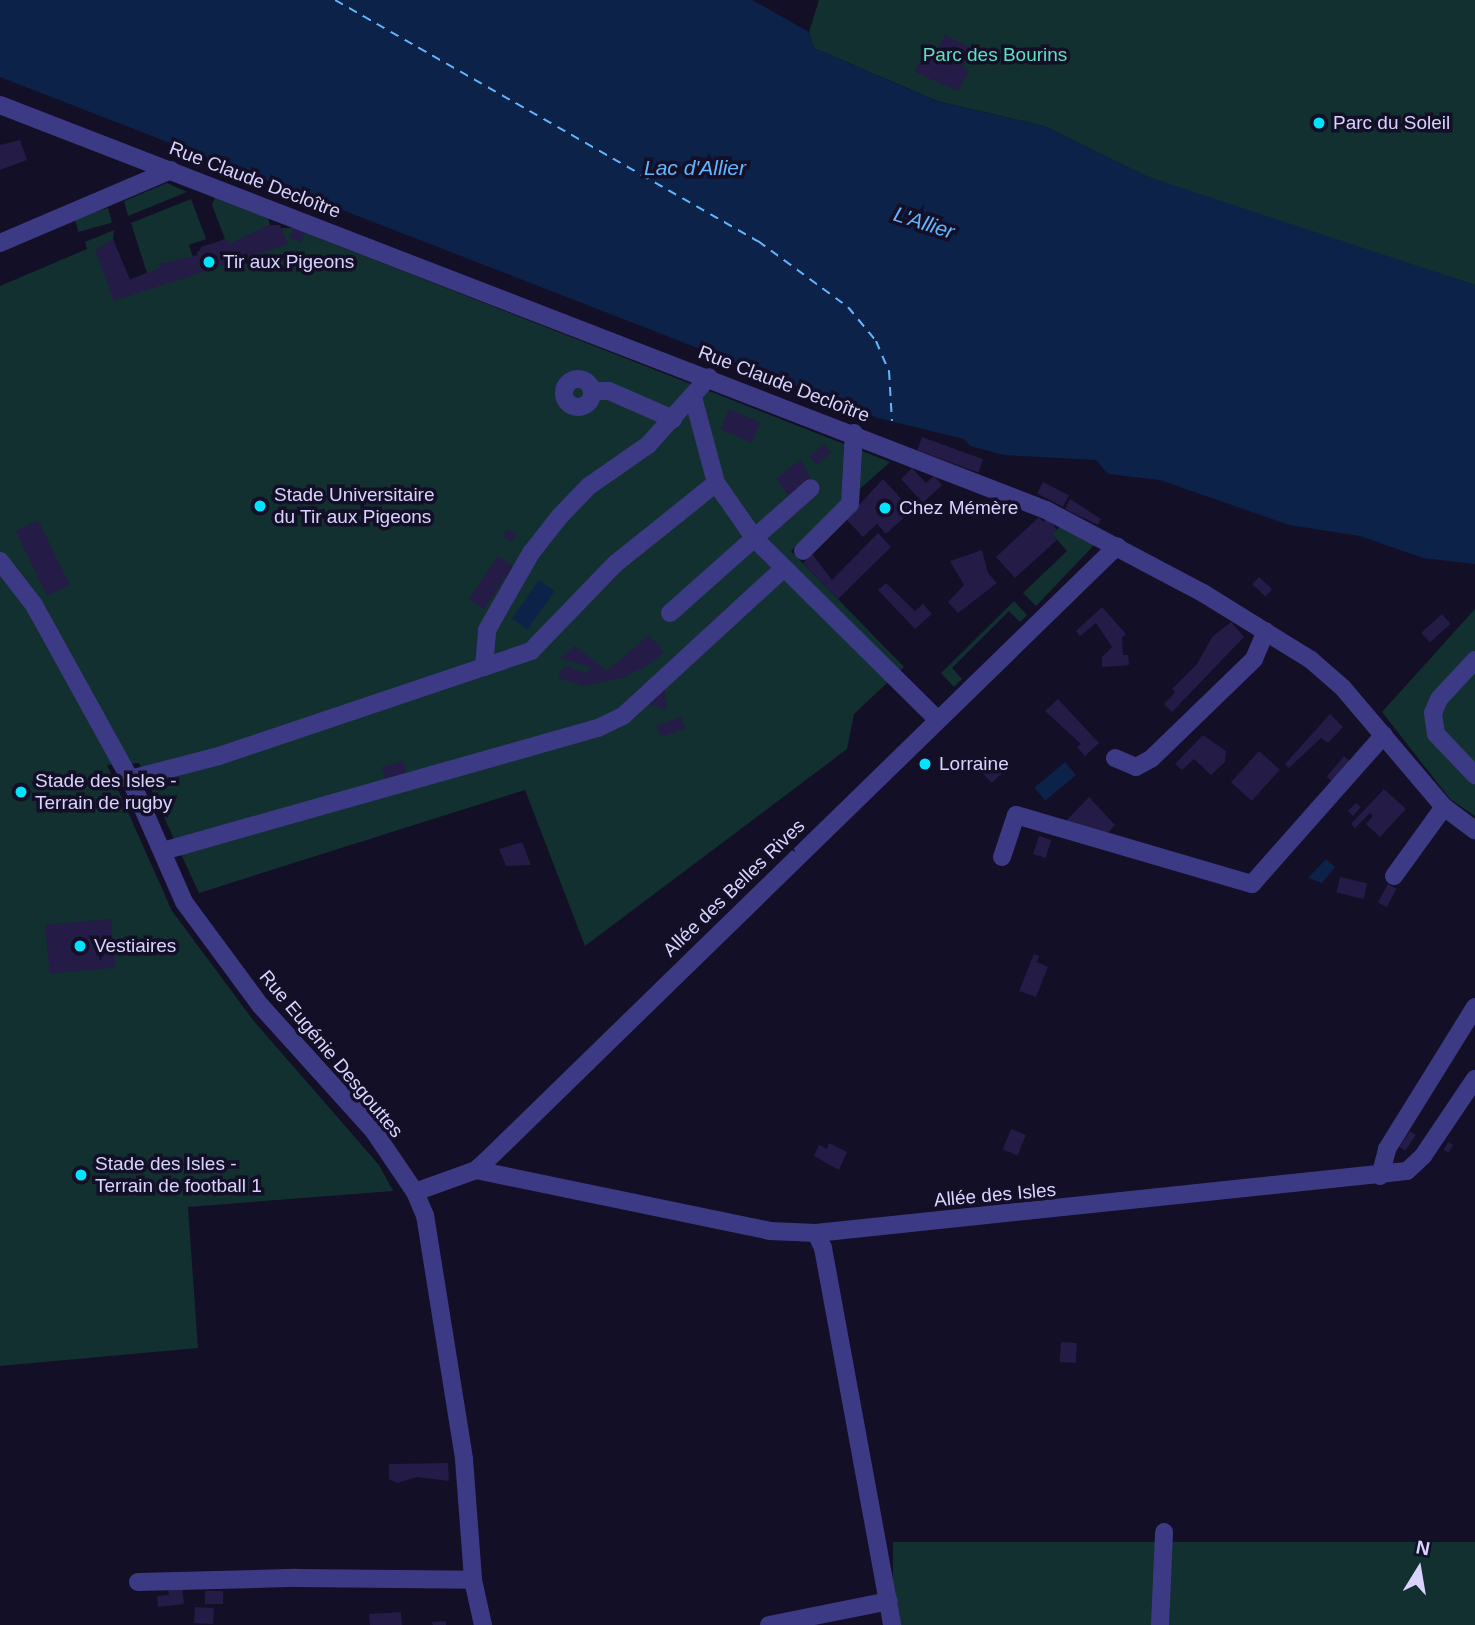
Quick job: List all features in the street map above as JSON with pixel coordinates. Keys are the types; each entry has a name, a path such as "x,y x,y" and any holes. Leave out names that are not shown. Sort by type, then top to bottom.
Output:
{"street":[{"name":"Rue Claude Decloître","path":"0,105 1006,492 1117,546 1266,631 1343,688 1444,807 1475,830"},
{"path":"0,243 171,170"},
{"path":"484,667 487,630 531,553 560,516 589,486 649,445 709,377"},
{"path":"592,391 609,391 673,419"},
{"path":"693,397 716,483 755,539 782,570 937,719"},
{"path":"803,551 850,504 854,433"},
{"path":"130,779 219,756 531,651 615,564 716,483"},
{"path":"670,613 811,488"},
{"name":"Allée des Belles Rives","path":"415,1192 475,1170 1117,546"},
{"name":"Rue Eugénie Desgouttes","path":"0,561 34,605 130,779 184,902 260,1005 373,1130 415,1192 425,1215 464,1459 473,1580 483,1625"},
{"path":"163,851 598,727 624,716 782,570"},
{"path":"1115,758 1136,767 1152,758 1254,659 1266,631"},
{"path":"1475,660 1439,699 1433,713 1436,734 1475,775"},
{"path":"1002,857 1016,815 1252,884 1384,735"},
{"path":"1394,876 1444,807"},
{"path":"1380,1176 1387,1149 1475,1007"},
{"name":"Allée des Isles","path":"475,1170 770,1231 816,1233 1380,1176 1407,1171 1423,1156 1475,1079"},
{"path":"816,1233 823,1248 829,1300 890,1601 892,1625"},
{"path":"1160,1625 1164,1532"},
{"path":"138,1582 296,1578 473,1580"},
{"path":"769,1625 890,1601"}],"green space":[{"name":"Parc des Bourins","path":"819,0 1475,0 1475,285 1220,203 1146,176 1044,126 937,101 814,48 809,32"},
{"path":"167,183 187,192 128,216 124,201"},
{"path":"216,195 267,215 271,228 293,228 890,462 791,551 904,667 854,714 847,749 585,946 525,790 199,893 139,763 107,765 172,911 253,1020 379,1165 393,1191 188,1207 198,1348 0,1366 0,286 87,249 85,242 114,230 113,239 129,280 147,273 131,223 191,199 206,239 189,245 193,257 198,255 197,252 225,239 212,205"},
{"path":"108,208 112,222 78,232 74,218"},
{"path":"1062,525 1097,542 1036,606 1023,593 1067,551 1052,534"},
{"path":"1014,601 1027,615 1020,622 1009,611 952,668 962,679 954,687 941,673"},
{"path":"1475,609 1475,816 1450,799 1382,712"},
{"path":"893,1542 1475,1542 1475,1625 893,1625"}],"water":[{"name":"Lac d'Allier","path":"0,0 752,0 809,32 814,48 936,101 1044,126 1146,176 1475,285 1475,564 1423,558 1360,536 1289,525 1160,480 1108,474 1096,460 1004,455 970,446 964,439 878,418 0,77"},
{"path":"539,580 555,591 528,629 512,619"},
{"path":"1065,762 1076,775 1045,801 1034,788"},
{"path":"1326,859 1335,867 1322,883 1308,878"}],"building":[{"path":"945,35 972,48 962,67 969,71 958,91 915,72 927,47 936,52"},
{"path":"20,140 27,160 0,170 0,145"},
{"name":"Tir aux Pigeons","path":"269,225 280,225 288,244 114,301 95,250 113,239 130,280 160,268 159,264 198,255 201,247 226,239 229,244"},
{"path":"293,228 305,233 301,242 289,237"},
{"path":"729,409 760,422 752,443 720,429"},
{"path":"922,437 983,459 978,472 917,450"},
{"path":"824,444 831,452 817,465 810,456"},
{"path":"801,459 811,480 788,495 776,479"},
{"path":"912,468 926,483 934,476 942,485 923,503 901,479"},
{"name":"Chez Mémère","path":"883,479 912,510 886,534 877,524 863,537 846,519"},
{"path":"1043,482 1069,495 1063,507 1037,494"},
{"path":"1070,499 1101,519 1098,525 1065,509"},
{"path":"1039,517 1043,522 1047,518 1057,529 1052,534 1057,540 1015,578 996,557"},
{"path":"38,520 70,585 47,596 16,531"},
{"path":"507,529 516,535 512,542 503,536"},
{"path":"878,533 891,547 838,599 803,563 812,554 832,580"},
{"path":"982,550 988,573 997,583 958,613 948,602 964,585 950,561"},
{"path":"498,556 513,566 484,609 469,599"},
{"path":"1259,577 1272,589 1265,597 1252,584"},
{"path":"886,583 915,611 923,604 932,614 915,629 878,590"},
{"path":"1102,607 1126,634 1122,638 1123,655 1128,655 1129,665 1102,667 1102,657 1112,647 1096,623 1080,636 1076,631"},
{"path":"1442,614 1451,624 1430,642 1421,633"},
{"path":"1231,622 1244,637 1172,712 1164,704 1175,692 1172,689 1197,664 1212,637"},
{"path":"649,635 664,652 650,664 622,678 584,686 558,678 564,666 587,673 592,668 560,658 575,646 607,671"},
{"path":"664,685 667,709 648,704"},
{"path":"1058,699 1099,743 1085,756 1077,747 1081,744 1045,711"},
{"path":"1330,714 1343,727 1328,743 1321,738 1289,768 1285,764"},
{"path":"681,717 685,728 661,737 657,726"},
{"path":"1203,735 1226,751 1225,762 1211,775 1194,759 1182,770 1175,764"},
{"path":"1259,751 1280,770 1252,801 1231,782"},
{"path":"1344,756 1350,761 1333,782 1327,777"},
{"name":"Lorraine","path":"926,758 932,763 923,771 918,766"},
{"path":"994,759 1005,771 992,783 981,771"},
{"path":"403,761 408,778 387,784 382,767"},
{"path":"1384,789 1406,809 1380,837 1366,824 1373,816 1370,813 1355,828 1351,824"},
{"path":"1089,797 1115,825 1101,840 1062,825"},
{"path":"1356,803 1361,807 1353,816 1348,811"},
{"path":"1039,836 1051,840 1045,858 1033,854"},
{"path":"522,842 531,865 506,866 499,849"},
{"path":"1340,877 1367,883 1364,899 1336,893"},
{"path":"1388,884 1397,889 1387,907 1378,902"},
{"name":"Vestiaires","path":"111,919 115,968 50,974 45,925"},
{"path":"1034,954 1039,956 1037,962 1048,967 1036,997 1019,991"},
{"path":"1011,1129 1026,1135 1018,1155 1003,1149"},
{"path":"1410,1131 1416,1135 1405,1151 1399,1147"},
{"path":"1448,1142 1453,1145 1449,1153 1443,1150"},
{"path":"829,1143 847,1152 839,1170 814,1156 819,1145 827,1149"},
{"path":"1061,1342 1077,1343 1076,1363 1060,1362"},
{"path":"448,1463 449,1481 417,1477 397,1483 389,1479 389,1464"},
{"path":"182,1586 184,1604 158,1607 157,1596 169,1595 168,1587"},
{"path":"205,1591 223,1591 223,1604 205,1604"},
{"path":"195,1607 214,1608 213,1624 194,1623"},
{"path":"401,1612 402,1625 370,1625 369,1614"},
{"path":"446,1621 446,1625 433,1625 432,1622"}],"ferry route":[{"path":"335,0 758,241 848,307 876,341 889,371 892,421"}],"place":[{"name":"Parc du Soleil","path":"1319,123"},
{"name":"Tir aux Pigeons","path":"209,262"},
{"name":"Stade Universitaire du Tir aux Pigeons","path":"260,506"},
{"name":"Chez Mémère","path":"885,508"},
{"name":"Lorraine","path":"925,764"},
{"name":"Stade des Isles - Terrain de rugby","path":"21,792"},
{"name":"Vestiaires","path":"80,946"},
{"name":"Stade des Isles - Terrain de football 1","path":"81,1175"}],"water label":[{"name":"L'Allier","path":"924,223"}]}
